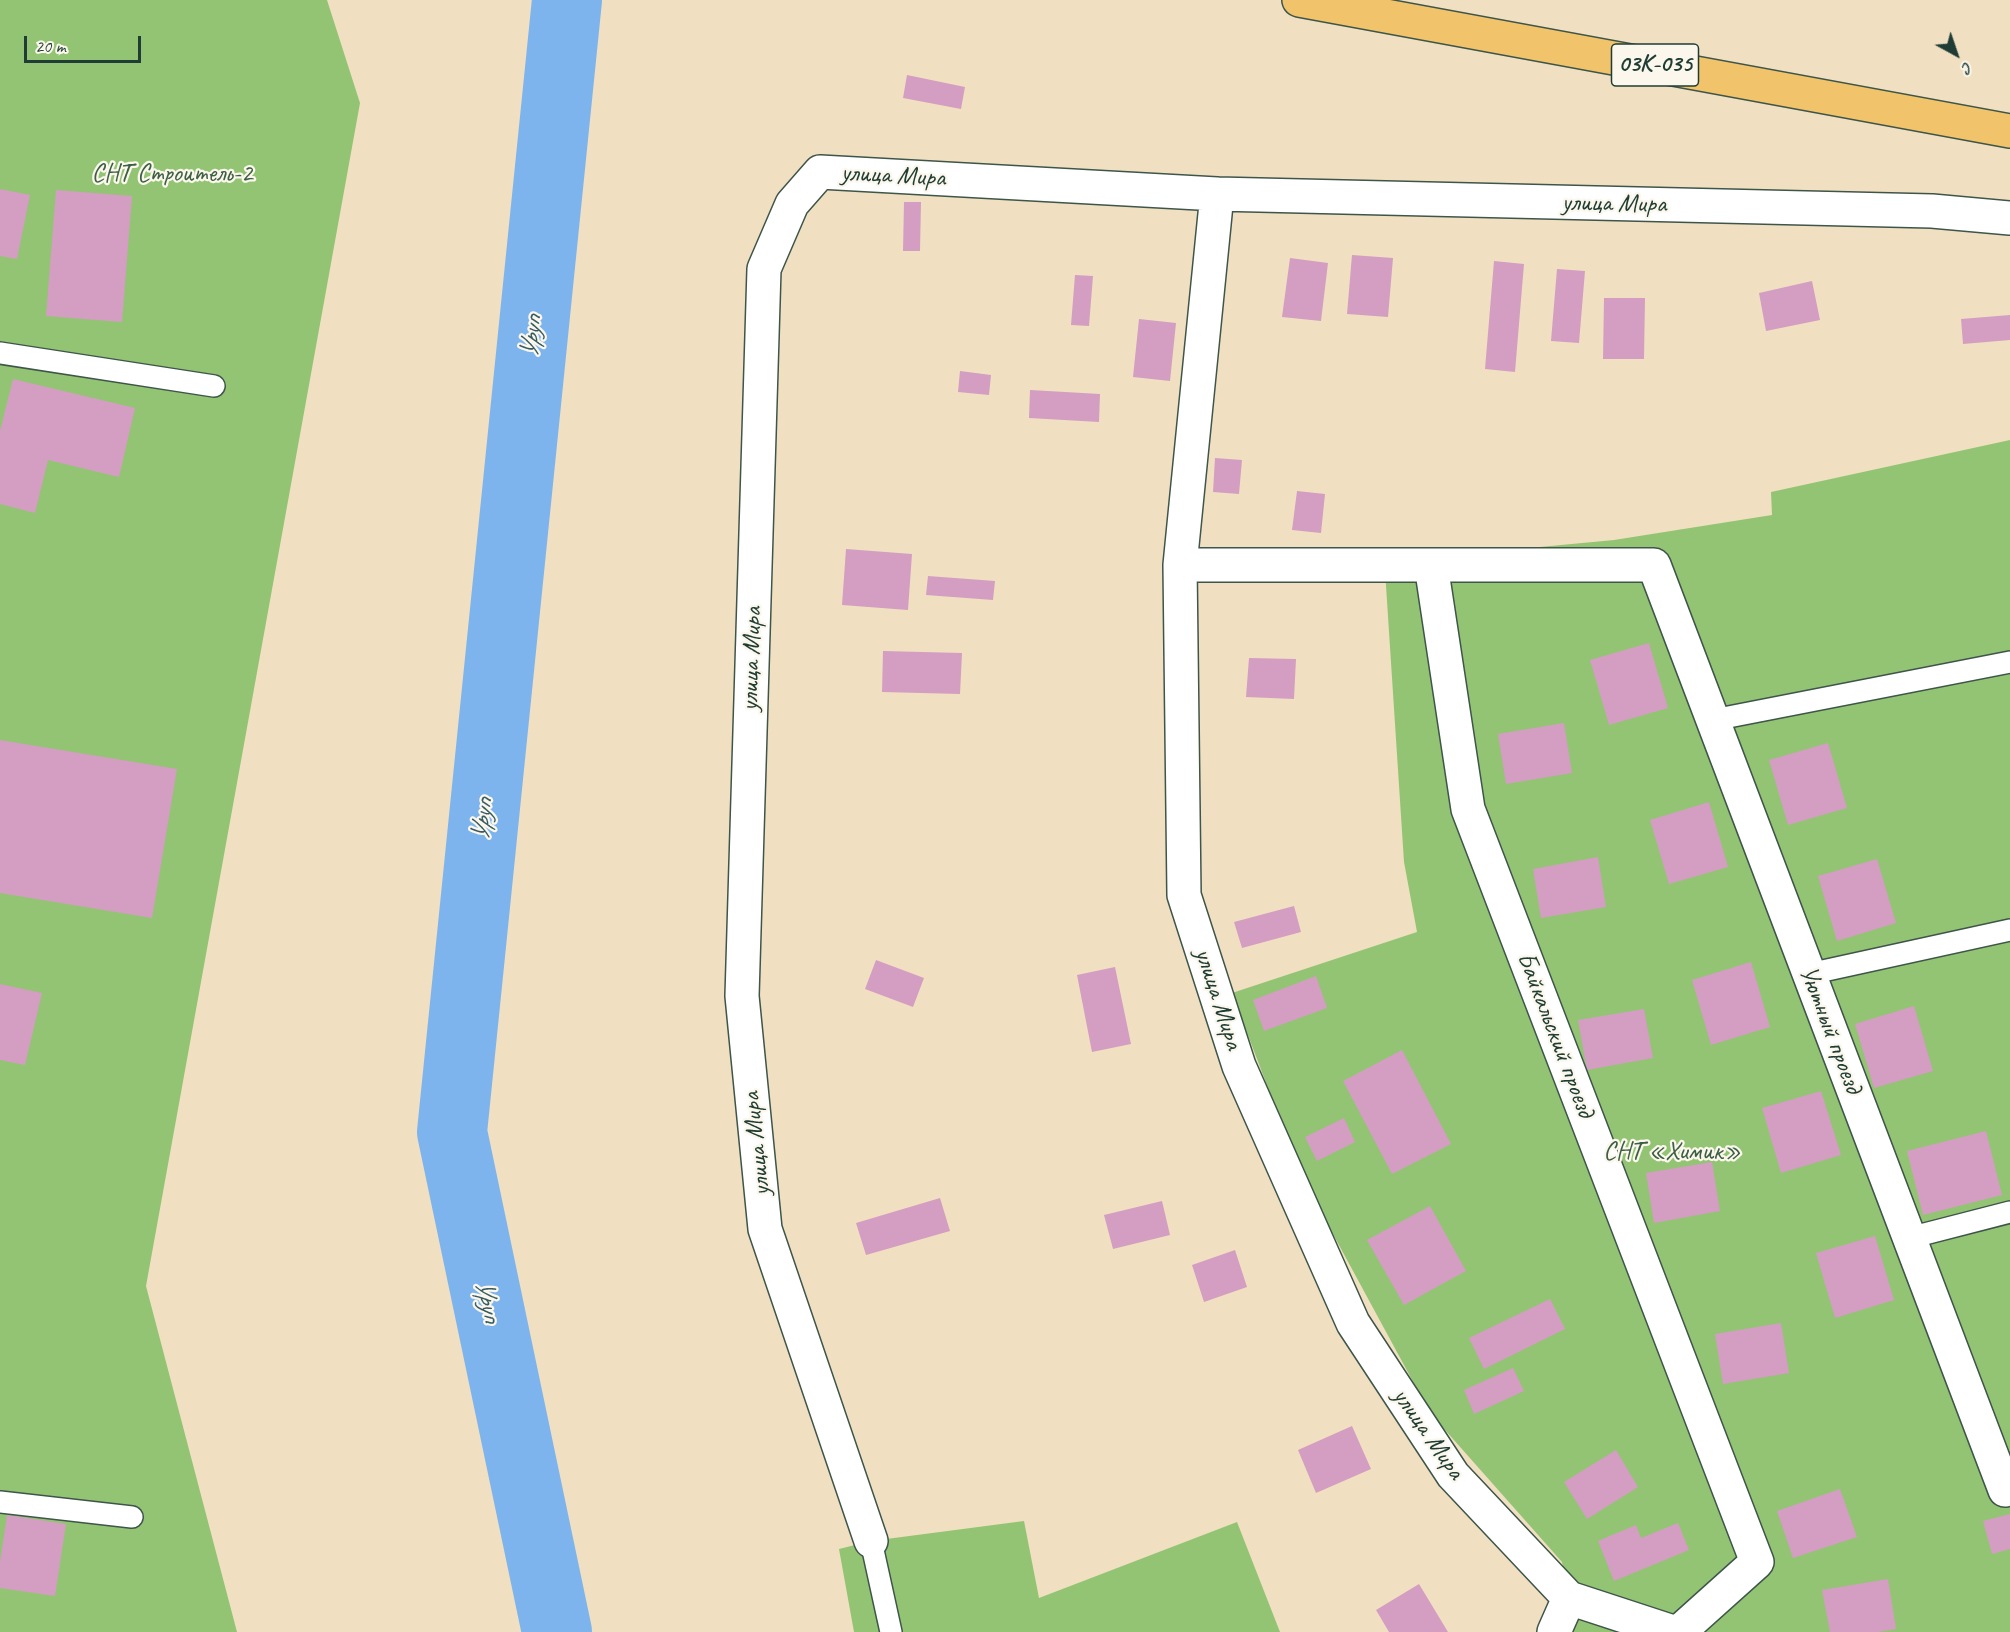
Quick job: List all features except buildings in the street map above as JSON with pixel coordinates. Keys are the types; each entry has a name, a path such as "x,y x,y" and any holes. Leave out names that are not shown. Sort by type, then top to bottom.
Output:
{"main road":[{"name":"03К-035","path":"1299,0 2010,131"}],"street":[{"name":"улица Мира","path":"871,1541 765,1229 742,996 764,269 792,204 820,172 1217,194 1932,211 2010,218"},
{"name":"улица Мира","path":"1217,194 1180,565 1184,895 1239,1066 1353,1323 1453,1475 1569,1598 1673,1632"},
{"path":"1180,565 1431,565"},
{"name":"Уютный проезд","path":"1431,565 1654,566 2005,1490 2010,1489"},
{"name":"Байкальский проезд","path":"1431,565 1468,809 1757,1562 1679,1632"},
{"path":"1554,1632 1569,1598"}],"lane":[{"path":"0,353 214,386"},
{"path":"1713,720 2010,662"},
{"path":"1809,974 2010,930"},
{"path":"1909,1238 2010,1212"},
{"path":"0,1502 132,1517"},
{"path":"871,1541 891,1632"}],"green space":[{"name":"СНТ Строитель-2","path":"0,0 327,0 360,103 146,1286 237,1632 0,1632"},
{"name":"СНТ «Химик»","path":"2010,440 2010,1632 1537,1632 1569,1598 1562,1562 1430,1413 1301,1175 1232,993 1417,932 1404,862 1384,555 1455,555 1614,540 1772,515 1771,492"},
{"path":"1024,1521 1039,1598 1237,1522 1280,1632 854,1632 839,1549 871,1541"}],"waterway":[{"name":"Уруп","path":"557,1632 452,1132 567,0"}]}
